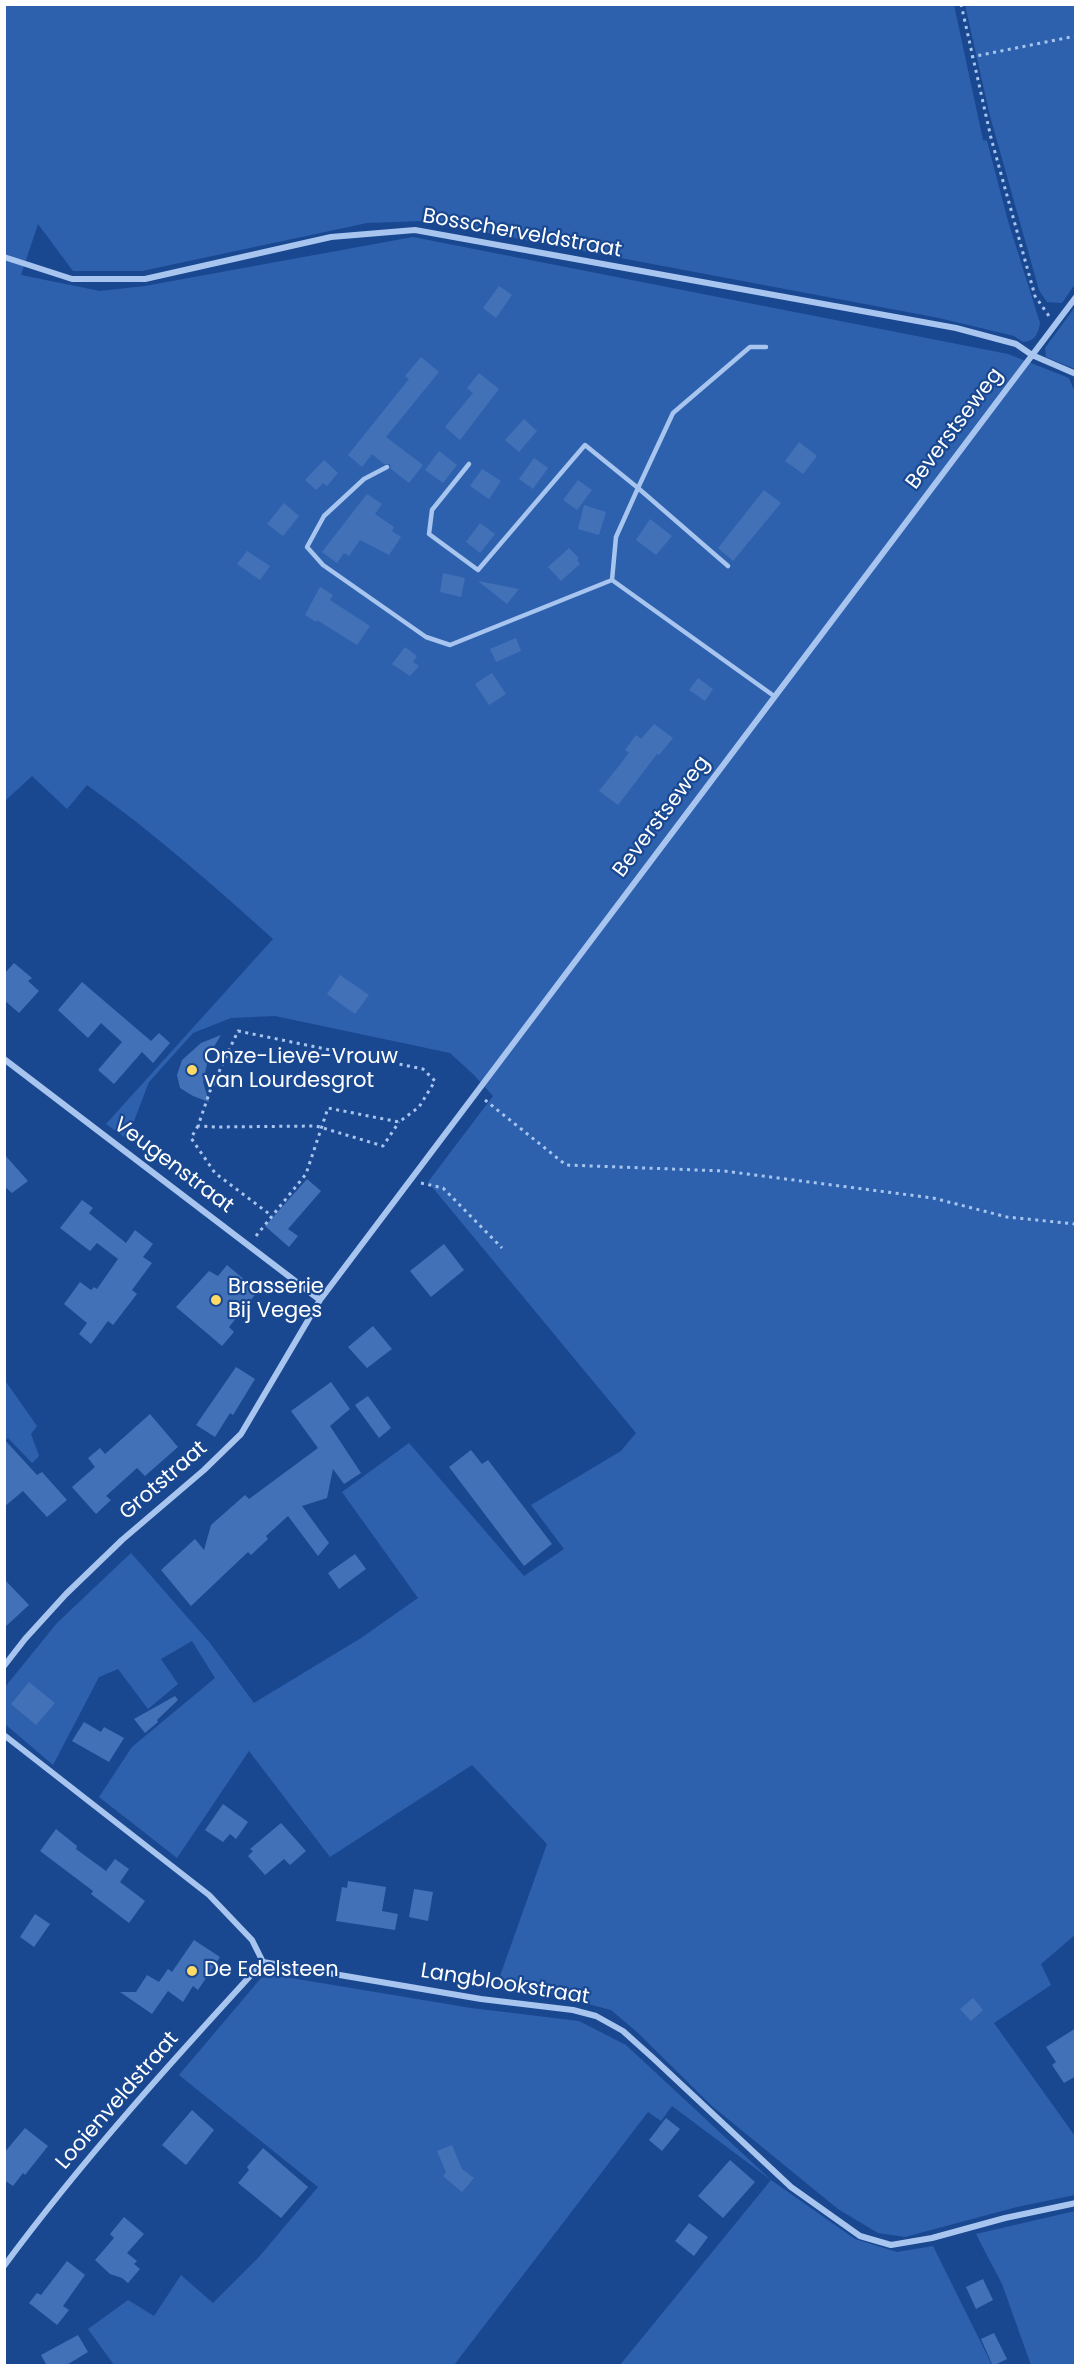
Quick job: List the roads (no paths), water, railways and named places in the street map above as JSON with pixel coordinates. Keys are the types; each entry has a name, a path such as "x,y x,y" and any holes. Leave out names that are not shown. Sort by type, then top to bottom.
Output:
{"street":[{"name":"Bosscherveldstraat","path":"4,257 72,279 145,279 332,237 415,230 956,328 1016,344 1032,355 1076,374"},
{"name":"Beverstseweg","path":"320,1300 1076,297"},
{"name":"Veugenstraat","path":"4,1059 320,1300"},
{"name":"Grotstraat","path":"4,1666 66,1594 122,1540 204,1470 240,1434 320,1300"},
{"path":"4,1735 209,1895 252,1940 263,1962"},
{"name":"Langblookstraat","path":"263,1962 481,1999 573,2010 596,2016 623,2031 791,2187 860,2236 891,2246 1076,2203"},
{"name":"Looienveldstraat","path":"4,2266 48,2207 169,2065 263,1962"}],"lane":[{"path":"612,580 616,537 673,413 750,347 766,347"},
{"path":"469,464 432,510 429,534 478,570 585,445 728,566"},
{"path":"387,467 364,479 324,516 307,547 323,565 426,637 450,645 612,580"},
{"path":"612,580 774,696"}],"place":[{"name":"Onze-Lieve-Vrouw van Lourdesgrot","path":"192,1070"},
{"name":"Brasserie Bij Veges","path":"216,1300"},
{"name":"De Edelsteen","path":"192,1971"}]}
